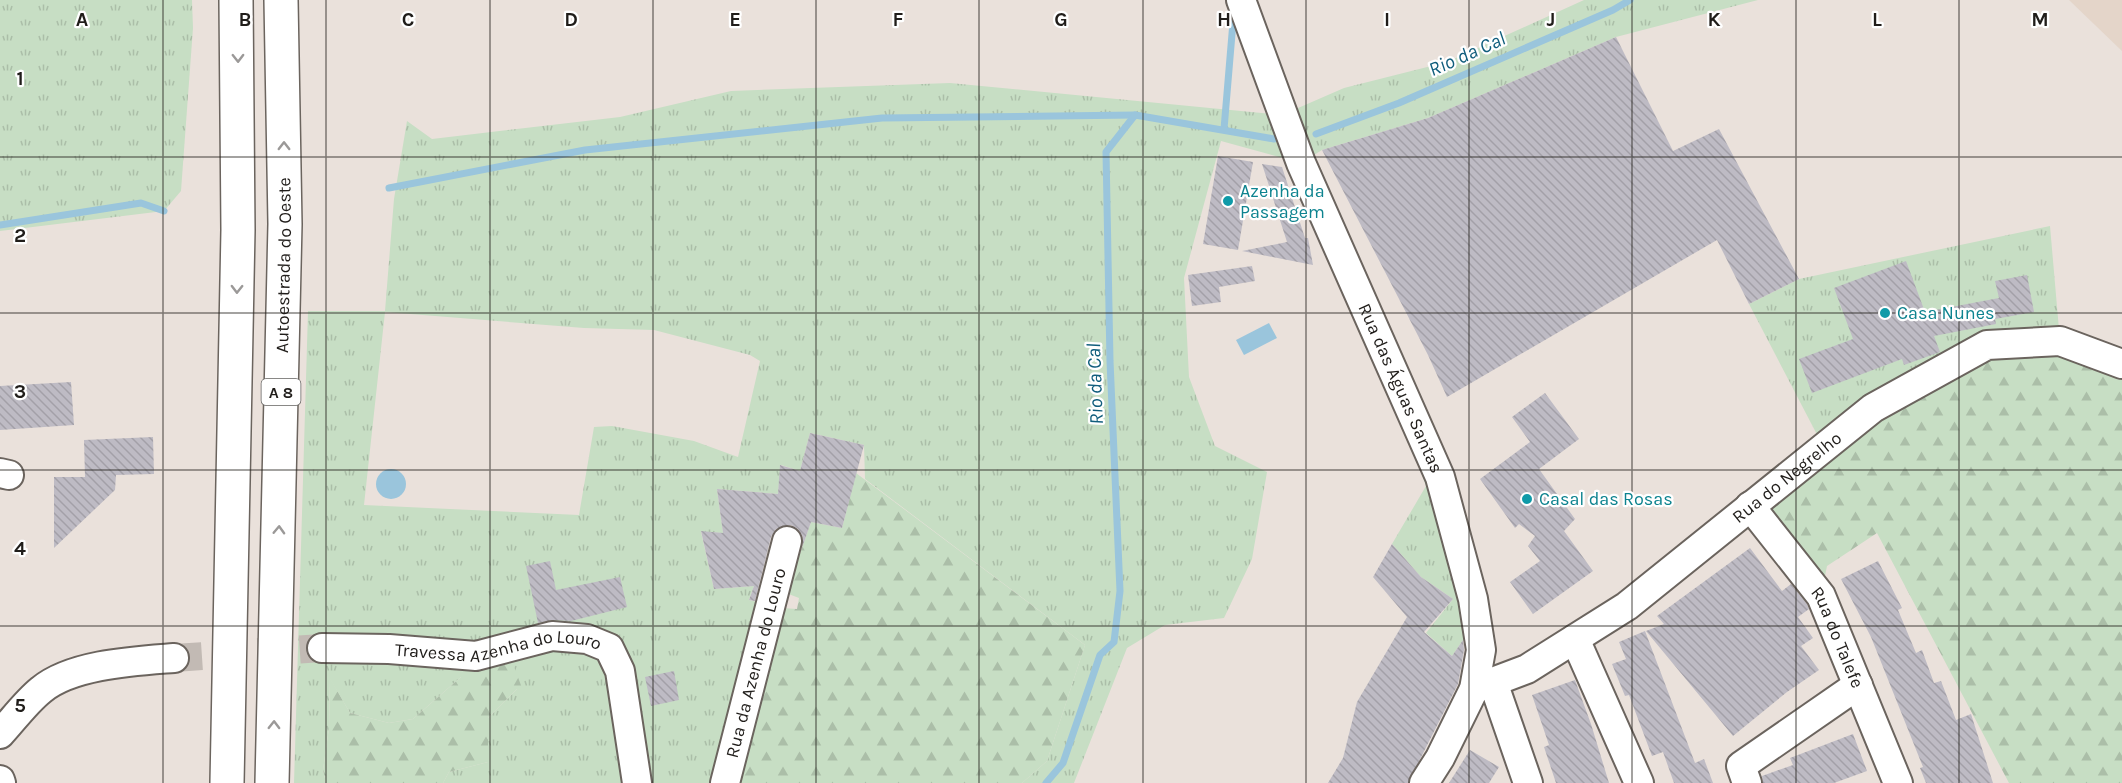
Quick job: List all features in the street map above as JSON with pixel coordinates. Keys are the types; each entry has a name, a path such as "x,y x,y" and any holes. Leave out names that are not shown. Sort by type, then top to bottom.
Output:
{"highway":[{"name":"A 8","path":"226,783 239,136 236,0"},
{"name":"Autoestrada do Oeste","path":"272,783 285,224 281,0"},
{"path":"203,783 211,669 231,573"}],"street":[{"name":"Rua das Águas Santas","path":"1241,0 1301,163 1440,477 1473,599 1481,650 1483,685 1424,783"},
{"name":"Rua do Negrelho","path":"1483,685 1527,669 1627,606 1873,408 1987,345 2060,341 2122,363"},
{"name":"Rua do Talefe","path":"1750,506 1821,596 1898,783"},
{"name":"Rua da Azenha do Louro","path":"725,783 787,541"},
{"name":"Travessa Azenha do Louro","path":"322,648 389,649 476,656 552,636 587,639 609,648 620,671 637,783"},
{"path":"1575,639 1639,783"},
{"path":"0,734 42,689 76,672 122,662 174,658"},
{"path":"1483,685 1528,783"},
{"path":"1747,783 1742,766 1858,685"}],"shaded area":[{"path":"2069,0 2122,0 2122,51"}],"green space":[{"path":"0,0 192,0 193,28 181,191 164,211 0,231"},
{"path":"1584,0 1758,0 1616,37 1428,118 1322,150 1301,163 1221,141 1184,278 1189,377 1215,446 1267,472 1252,559 1224,618 1165,625 1127,648 1074,783 1022,783 1047,761 1085,645 865,479 864,445 810,433 800,471 781,465 778,494 717,489 723,533 701,532 714,589 754,586 749,600 771,605 725,783 443,783 449,772 488,762 488,718 517,689 461,677 413,719 389,723 350,713 330,679 329,728 323,770 326,783 294,783 308,311 385,311 394,199 407,121 432,139 620,117 731,91 950,83 1282,115 1344,88 1447,62","holes":["385,312 584,328 654,330 750,355 760,361 738,457 694,441 612,426 594,427 579,515 364,505"]},
{"path":"2050,226 2060,341 1824,448 1749,304 1799,279"},
{"path":"1987,345 2122,364 2122,783 2009,783 1877,533 1827,566 1821,596 1750,506"},
{"path":"1425,445 1469,646 1463,640 1452,656 1426,633 1453,599 1421,577 1392,544 1426,486 1417,461"},
{"path":"856,473 1085,645 1047,761 1022,783 725,783 782,608 797,609 799,598 786,593 811,522 842,528"},
{"path":"497,661 513,664 522,688 517,689 488,718 488,762 449,772 443,783 326,783 323,770 329,728 330,678 350,713 389,723 413,719 461,677"}],"water":[{"path":"1269,323 1277,338 1244,355 1236,340"},
{"path":"391,469 401,474 406,484 401,494 391,499 381,494 376,484 381,474"}],"building":[{"path":"1616,37 1673,151 1719,129 1799,279 1749,304 1717,240 1447,397 1428,355 1322,150 1428,118"},
{"name":"Azenha da Passagem","path":"1218,156 1253,162 1238,250 1203,244"},
{"path":"1262,164 1282,167 1305,238 1308,238 1313,265 1242,251 1287,242"},
{"name":"Casa Nunes","path":"1906,261 1925,312 1999,298 1995,281 2027,275 2034,312 1995,319 1996,324 1934,336 1940,352 1904,365 1902,359 1812,393 1799,359 1853,339 1834,288"},
{"path":"1252,266 1255,281 1219,287 1221,302 1192,306 1188,275"},
{"path":"71,382 74,425 0,430 0,386"},
{"name":"Casal das Rosas","path":"1545,393 1579,439 1539,469 1575,519 1564,531 1593,571 1533,614 1510,582 1540,561 1528,546 1535,536 1519,524 1515,528 1480,479 1530,442 1512,417"},
{"path":"810,433 864,445 842,528 811,522 802,548 803,537 798,529 791,525 776,529 771,537 755,601 749,600 754,586 714,589 701,531 723,533 717,489 778,494 780,465 800,471"},
{"path":"153,437 154,474 116,475 115,490 54,548 54,477 85,477 84,440"},
{"path":"1392,544 1421,577 1453,599 1424,632 1452,656 1463,640 1464,650 1458,684 1408,783 1328,783 1343,758 1357,702 1407,617 1373,577"},
{"path":"1750,548 1782,591 1791,584 1807,604 1809,609 1798,617 1813,638 1801,646 1819,670 1787,692 1733,736 1646,631 1664,624 1657,616"},
{"path":"550,561 556,590 620,577 627,607 571,621 553,620 538,623 526,566"},
{"path":"1878,561 1902,608 1898,610 1916,653 1922,650 1934,683 1941,681 1956,720 1971,714 1993,783 1926,783 1920,768 1923,767 1871,637 1841,579"},
{"path":"1645,631 1695,763 1704,759 1713,783 1674,783 1663,752 1652,756 1629,695 1625,696 1612,664 1626,659 1619,642"},
{"path":"674,671 679,700 651,706 645,677"},
{"path":"1575,680 1609,783 1556,783 1544,747 1549,745 1532,695"},
{"path":"1853,734 1867,771 1834,783 1763,783 1762,776 1793,765 1790,758"},
{"path":"1470,750 1499,767 1489,783 1449,783"}],"waterway":[{"name":"Rio da Cal","path":"1316,134 1399,103 1613,10 1630,0"},
{"path":"1224,129 1233,22"},
{"path":"389,188 585,150 882,118 1135,115"},
{"name":"Rio da Cal","path":"1046,783 1063,763 1100,655 1114,642 1120,591 1110,361 1106,152 1135,115 1274,139"},
{"path":"0,225 141,203 164,211"}],"tunnel":[{"path":"174,658 322,648"}],"place":[{"name":"Azenha da Passagem","path":"1228,201"},
{"name":"Casa Nunes","path":"1885,313"},
{"name":"Casal das Rosas","path":"1527,499"}]}
